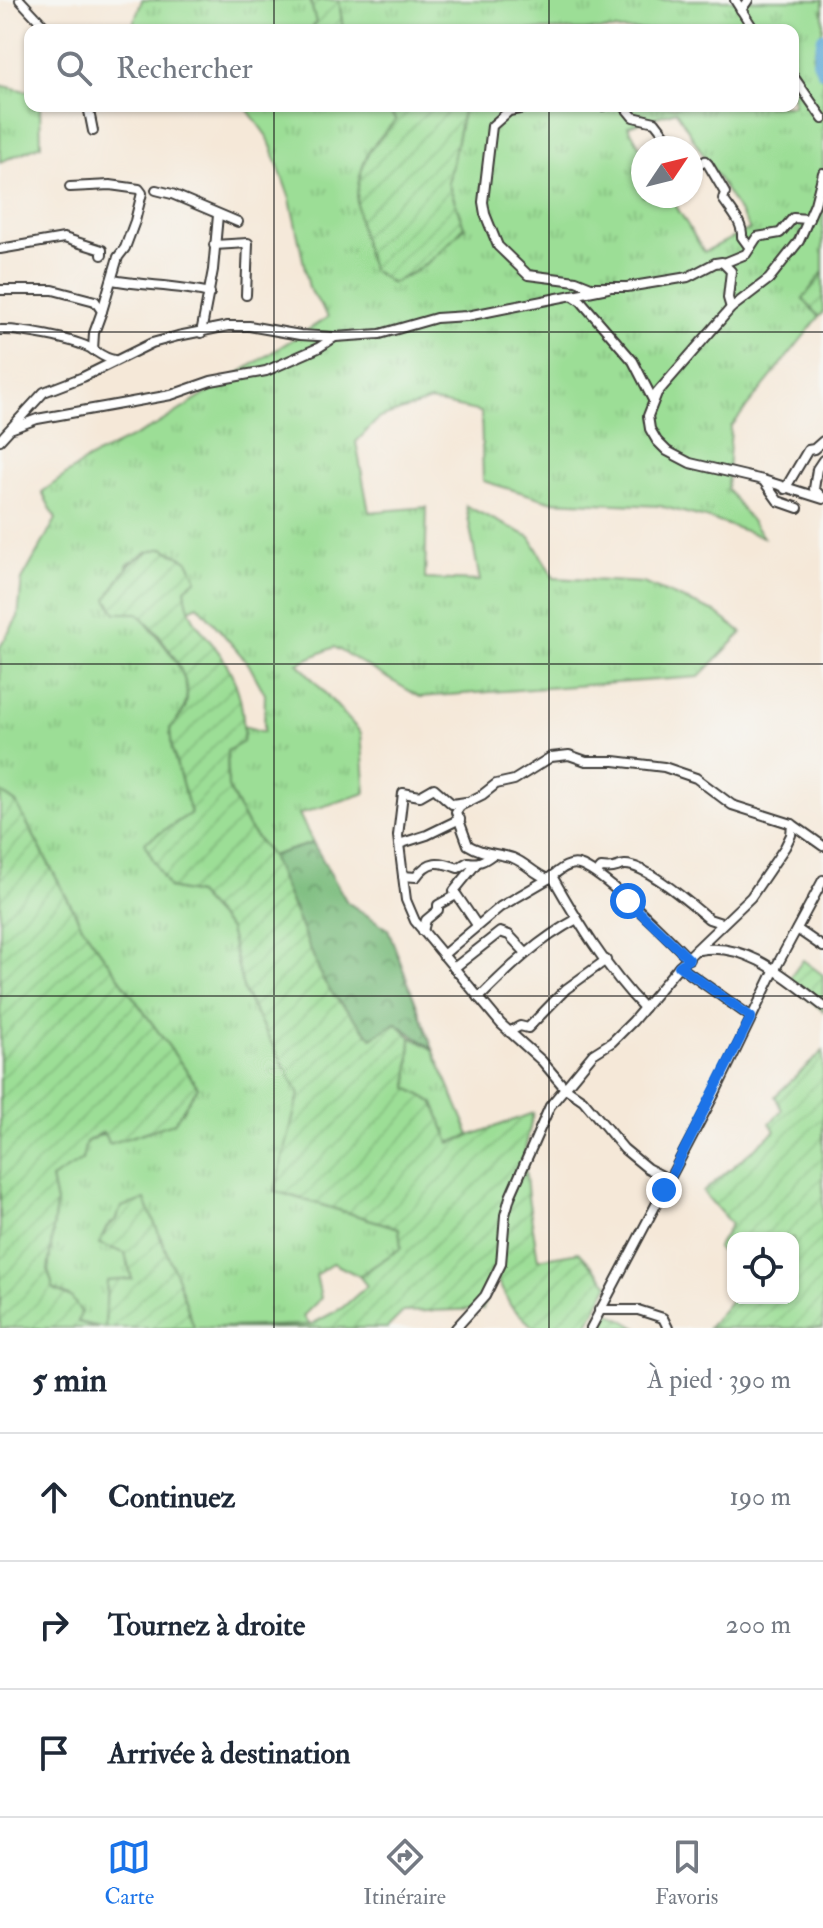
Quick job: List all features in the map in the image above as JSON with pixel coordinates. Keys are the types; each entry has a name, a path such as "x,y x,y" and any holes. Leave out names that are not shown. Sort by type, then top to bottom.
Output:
{"street":[{"path":"20,0 42,24"},
{"path":"735,0 750,24"},
{"path":"741,10 748,0"},
{"path":"799,85 823,119"},
{"path":"89,112 93,131"},
{"path":"508,112 492,126 483,202 492,233 506,256 528,275 608,288"},
{"path":"629,112 633,117 656,123 666,136"},
{"path":"703,162 708,164 725,193 724,201 737,218 742,237 750,248"},
{"path":"823,173 799,241 770,277 731,308 653,400 648,416 650,429 657,441 667,451 690,463 763,480 823,499"},
{"path":"70,187 110,185 139,189 142,193 135,221 125,248 118,257 94,333 93,350"},
{"path":"156,190 238,222"},
{"path":"201,333 210,293 218,215"},
{"path":"0,440 44,392 83,377 152,343 228,326 335,337 380,334 436,318 467,316 608,288 666,282 688,277 715,263 724,263 746,254 757,237 780,233 793,218 809,219"},
{"path":"0,249 64,238 102,250 102,255"},
{"path":"214,245 248,243 246,295"},
{"path":"724,263 731,271 728,298 731,308"},
{"path":"112,280 146,286 179,286 210,293"},
{"path":"0,290 53,290 95,301 102,311"},
{"path":"572,295 581,301 633,361 653,400"},
{"path":"0,330 18,330 93,350 101,357 114,360"},
{"path":"9,430 37,419 171,395 211,381 266,371 335,337"},
{"path":"785,489 808,450 823,441"},
{"path":"814,449 823,458 817,469 814,489 823,499"},
{"path":"763,480 778,501 798,508"},
{"path":"644,1008 606,960 550,878 515,859 492,855 468,845 456,812 460,806 496,784 514,780 551,757 569,755 586,761 664,767 696,778 732,805 792,824 823,846"},
{"path":"470,802 452,804 434,788 420,796 403,793 399,844 409,912 509,1032 542,1061 564,1087 583,1100 624,1149 647,1168 670,1180"},
{"path":"399,844 460,819"},
{"path":"456,1328 485,1296 501,1264 505,1215 510,1197 550,1106 593,1054 612,1042 679,966 698,950 721,923 739,911 785,847 792,824"},
{"path":"477,925 454,888 476,864 492,855"},
{"path":"403,876 416,877 421,869 440,861 458,868 468,862 476,864"},
{"path":"443,955 500,907 566,866 577,864 597,873 689,959"},
{"path":"597,873 601,868 614,870 626,865 642,870 709,919 721,923"},
{"path":"591,1328 823,880"},
{"path":"423,931 426,920 438,911 438,905 456,895"},
{"path":"479,998 552,932 577,919"},
{"path":"797,929 823,947"},
{"path":"454,968 500,932 509,935 526,953"},
{"path":"698,950 719,947 733,950 775,969 823,1006"},
{"path":"509,1032 520,1026 528,1028 566,989 606,960"},
{"path":"679,966 751,1017"},
{"path":"599,1310 646,1312 663,1318 668,1328"}],"green space":[{"path":"142,0 310,0 316,22 314,24 133,24"},
{"path":"310,0 339,0 342,24 314,24"},
{"path":"339,0 823,0 823,28 813,58 823,79 823,272 803,299 819,317 731,427 727,489 763,537 660,506 550,501 483,481 481,412 430,401 379,418 356,442 369,512 427,507 425,579 480,581 466,506 530,537 554,578 643,583 715,612 742,633 699,677 420,697 334,647 298,663 361,733 366,793 299,814 313,843 271,856 248,827 228,787 227,751 243,742 244,726 264,732 265,694 248,663 198,605 187,610 185,589 148,551 127,565 137,610 174,658 181,670 187,695 180,717 170,729 172,749 191,813 169,888 197,894 229,929 244,992 300,1094 275,1191 399,1228 402,1248 359,1276 333,1263 316,1275 321,1298 303,1316 310,1325 194,1328 177,1277 117,1219 107,1227 100,1244 125,1253 132,1279 107,1282 105,1328 78,1322 54,1289 48,1271 56,1203 51,1179 81,1160 86,1142 198,1087 82,926 16,803 0,792 0,647 18,617 22,580 56,519 42,492 88,459 155,426 328,317 309,288 290,199 268,138 249,112 390,112 396,120 369,151 464,227 448,183 463,112 673,112 628,126 634,136 631,136 631,208 677,208 704,252 750,229 703,154 703,136 692,136 677,112 799,112 799,24 342,24"},
{"path":"0,85 24,91 24,112 40,112 41,145 0,162"},
{"path":"390,112 463,112 448,183 464,227 431,260 391,283 371,269 357,197 358,183 368,154 396,120"},
{"path":"823,272 823,312 819,317 803,299"},
{"path":"163,548 188,561 197,579 185,589 190,610 198,626 223,658 237,688 242,709 243,742 227,751 228,787 248,827 271,856 323,980 372,1038 396,1023 411,1037 408,1088 434,1103 450,1143 533,1113 524,1155 538,1259 579,1252 609,1284 586,1328 534,1328 510,1305 492,1270 483,1309 403,1312 387,1328 215,1328 310,1325 342,1308 367,1286 359,1276 401,1248 399,1228 275,1191 299,1094 244,992 229,929 197,894 169,888 144,843 191,813 172,749 170,729 185,708 187,696 180,670 165,644 138,613 116,613 107,599 135,560"},
{"path":"0,792 16,803 82,926 198,1087 174,1123 109,1144 103,1132 86,1142 82,1160 51,1179 56,1203 48,1271 54,1289 71,1297 81,1312 78,1322 98,1328 0,1328"},
{"path":"313,843 347,902 388,929 433,1049 396,1023 372,1038 333,996 323,980 271,856"},
{"path":"803,960 823,975 823,1011 787,982"},
{"path":"411,1037 433,1049 470,1135 450,1143 434,1103 408,1088"},
{"path":"823,1051 823,1328 708,1328 728,1304 799,1304 799,1232 727,1232 727,1257 717,1248 731,1224 703,1192 775,1131 770,1123 782,1110 775,1096"},
{"path":"145,1200 194,1328 105,1328 107,1281 132,1279 125,1253 99,1244 107,1227 117,1219 121,1207"},
{"path":"611,1313 637,1328 593,1328 598,1317"}],"waterway":[{"path":"823,38 818,61 823,72"}],"route":[{"path":"628,901 689,959 679,966 751,1017 664,1190"}]}
